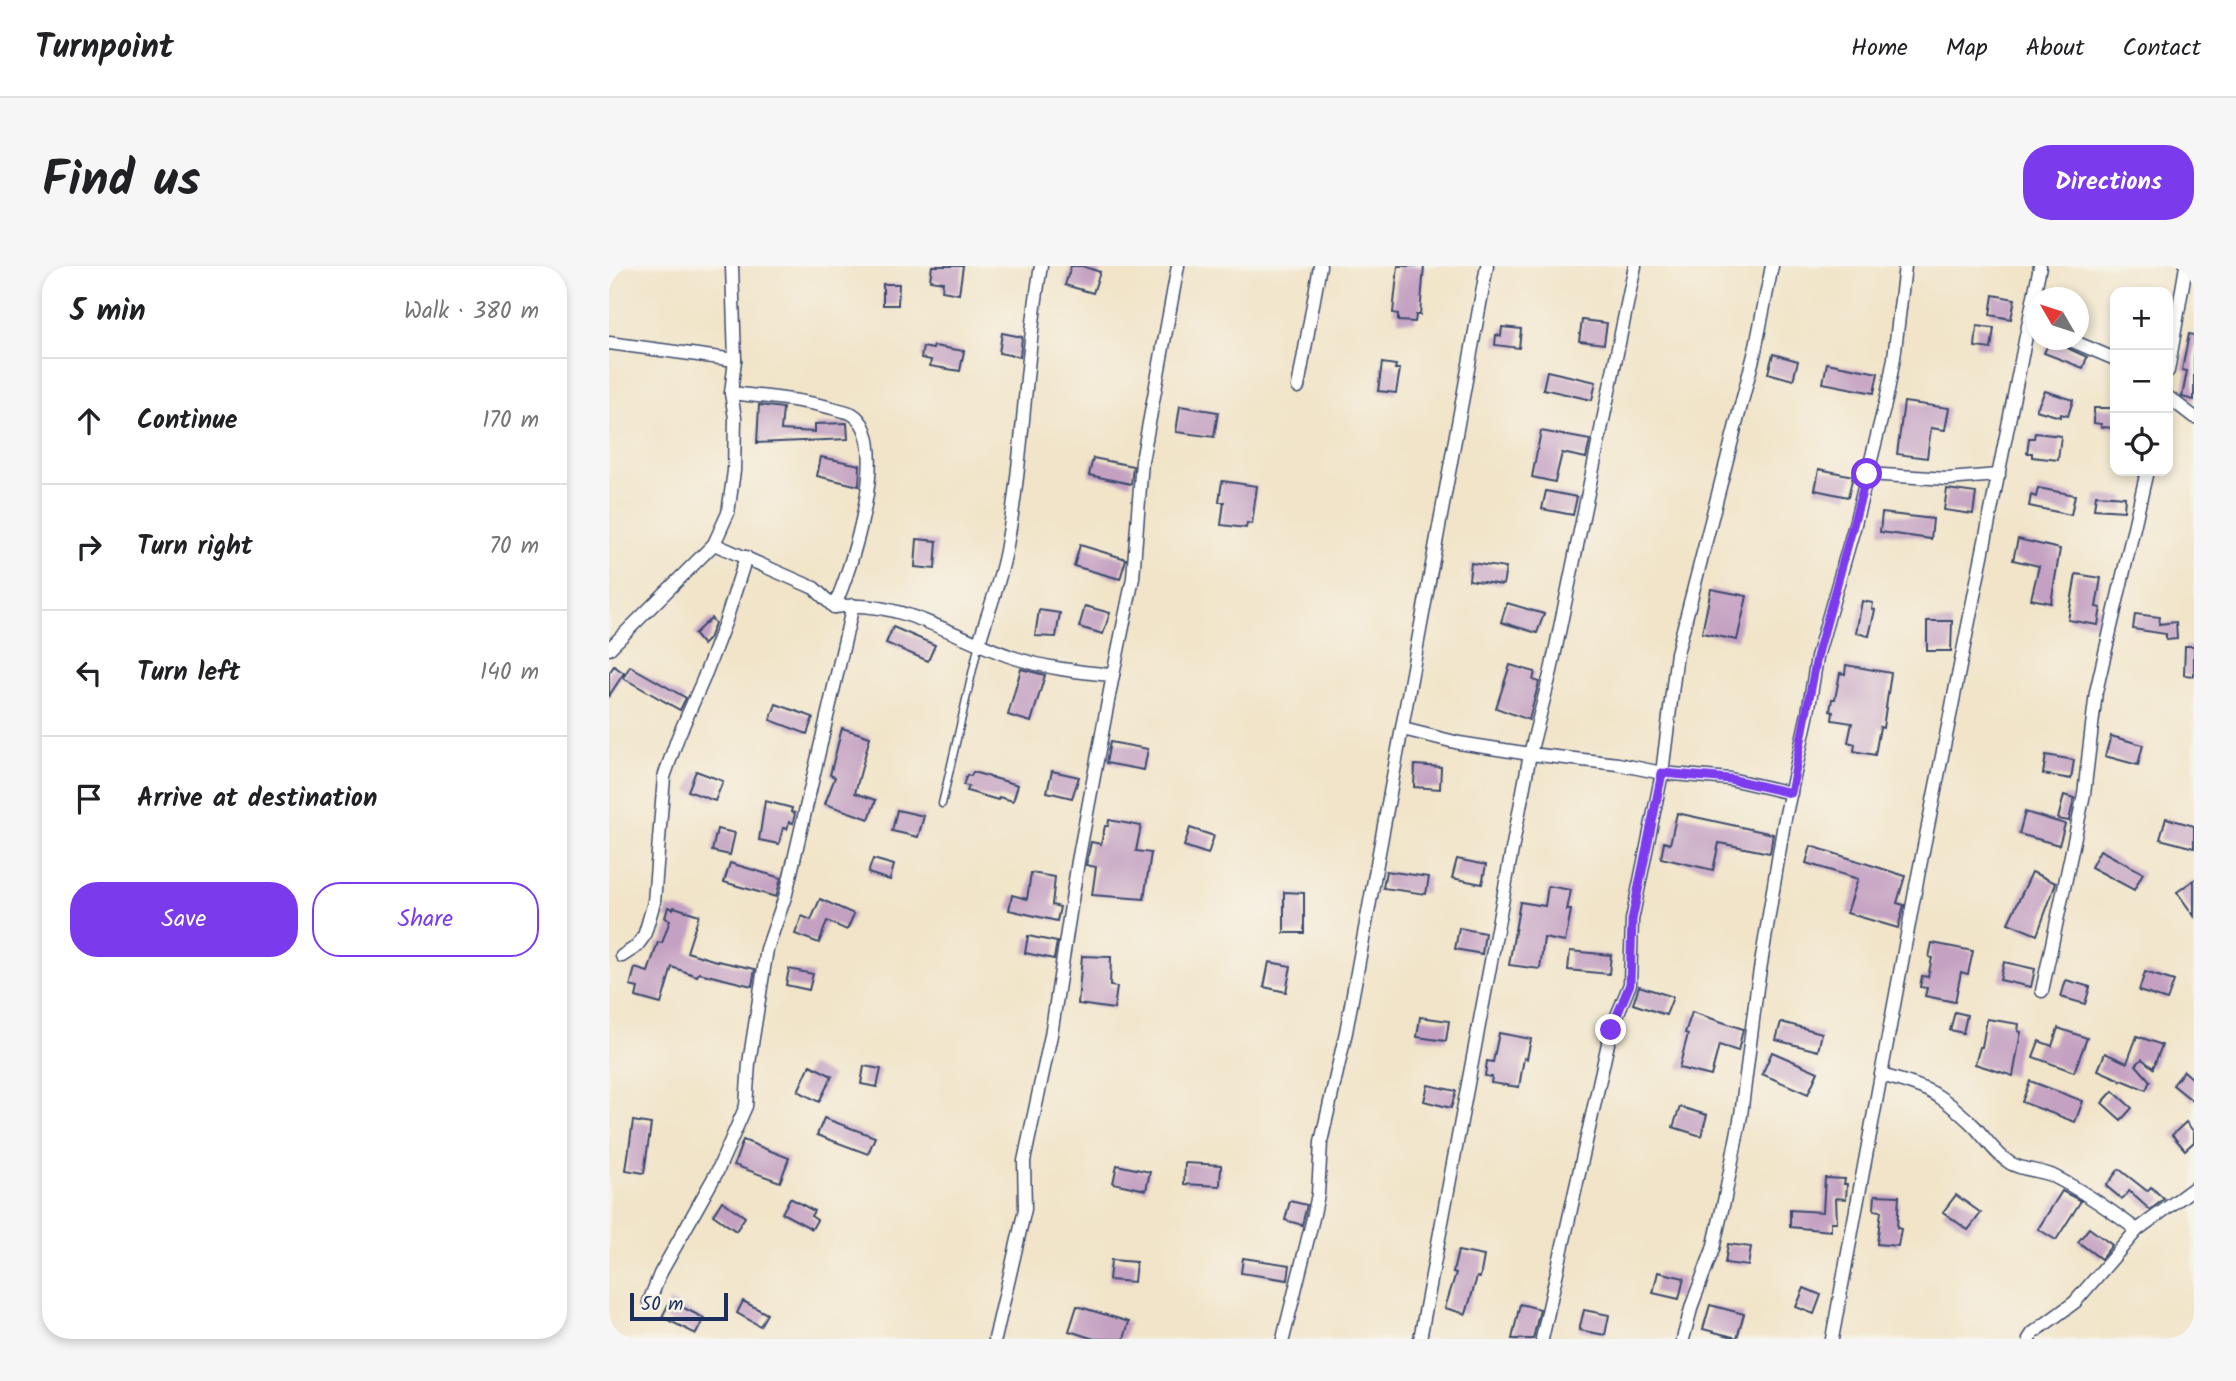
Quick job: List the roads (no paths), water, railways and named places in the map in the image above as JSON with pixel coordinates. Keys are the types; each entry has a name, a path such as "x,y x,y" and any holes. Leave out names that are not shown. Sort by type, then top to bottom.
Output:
{"street":[{"path":"609,649 714,544 728,513 734,471 736,418 731,393 735,360 732,266"},
{"path":"979,643 1007,548 1020,458 1024,402 1041,266"},
{"path":"995,1339 1025,1209 1024,1161 1051,1035 1078,861 1112,675 1133,578 1142,461 1178,266"},
{"path":"1298,387 1320,266"},
{"path":"1283,1339 1318,1194 1321,1142 1346,1032 1487,266"},
{"path":"1420,1339 1530,754 1551,671 1635,266"},
{"path":"1542,1339 1605,1054 1611,1030 1630,984 1632,920 1662,773 1677,653 1755,351 1772,266"},
{"path":"1682,1339 1713,1250 1733,1156 1741,1115 1757,988 1817,657 1892,371 1905,266"},
{"path":"2037,287 2040,266"},
{"path":"2172,350 2186,266"},
{"path":"609,343 735,360"},
{"path":"2089,348 2110,357"},
{"path":"1832,1339 1917,881 1999,474 2027,350"},
{"path":"731,393 802,400 851,413 867,431 870,446 869,478 862,517 845,584 834,607"},
{"path":"2173,401 2194,417"},
{"path":"1867,474 1947,479 1999,474"},
{"path":"2042,990 2084,794 2096,691 2146,476"},
{"path":"714,544 814,589 834,607"},
{"path":"622,956 636,947 644,936 654,902 664,776 721,632 746,557"},
{"path":"649,1302 660,1274 717,1172 746,1106 749,1063 767,948 786,894 853,604"},
{"path":"834,607 853,604 900,612 1012,657 1056,669 1112,675"},
{"path":"1403,729 1459,743 1618,764 1662,773 1730,779 1791,793"},
{"path":"1881,1075 1923,1087 1943,1098 1975,1127 1995,1152 2013,1165 2049,1174 2098,1200 2137,1230"},
{"path":"2029,1339 2032,1333 2075,1302 2137,1230 2194,1188"}],"lane":[{"path":"942,804 979,643"}]}
